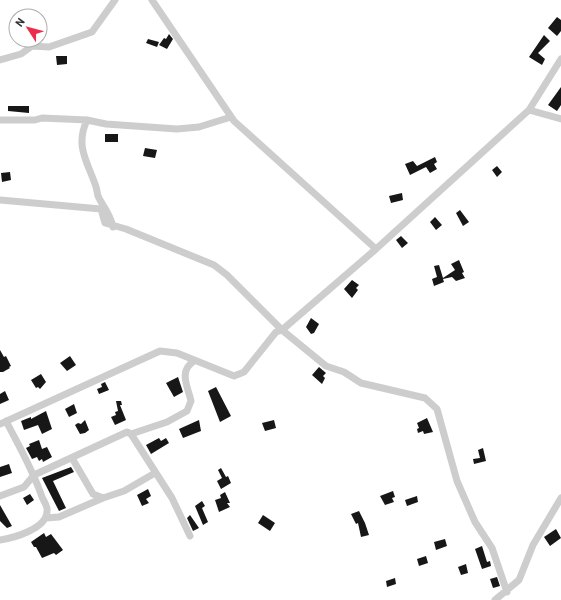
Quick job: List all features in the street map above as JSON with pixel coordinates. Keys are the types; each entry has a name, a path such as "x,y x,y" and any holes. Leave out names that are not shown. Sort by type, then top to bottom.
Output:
{"street":[{"path":"0,60 21,54 32,46 49,47 92,32 115,0"},
{"path":"152,0 231,117 376,249"},
{"path":"0,540 17,538 38,526 46,518 48,511 34,475 3,422 160,351 177,353 234,376 244,372 276,332 282,330 376,249 529,110 561,58"},
{"path":"529,110 561,119"},
{"path":"0,120 35,120 42,118 87,120 106,124 177,129 199,126 231,117"},
{"path":"87,120 83,129 82,151 96,185 98,197 105,205 113,226"},
{"path":"0,200 101,209 105,223 126,228 214,265 227,275 282,330 326,366 344,372 361,383 425,398 437,409 457,481 475,522 492,548 507,592"},
{"path":"0,496 24,487 34,475 127,432 131,434 167,422 187,411 191,400 184,382 186,371 194,361"},
{"path":"131,434 172,498 190,536"},
{"path":"72,458 93,494 103,498"},
{"path":"46,518 59,517 124,490 155,473"},
{"path":"495,600 507,592 519,580 533,545 561,498"}],"building":[{"path":"557,17 561,20 561,31 557,36 548,28"},
{"path":"169,34 173,39 167,49 159,45"},
{"path":"544,35 550,41 538,53 545,59 542,65 529,57"},
{"path":"148,39 159,42 157,47 146,43"},
{"path":"56,56 67,56 67,64 57,65"},
{"path":"561,87 561,105 557,111 548,105"},
{"path":"8,106 29,106 29,113 8,111"},
{"path":"105,134 118,134 118,142 105,142"},
{"path":"145,148 157,150 155,158 143,156"},
{"path":"435,157 437,162 434,164 437,169 430,173 426,167 410,175 405,164 413,161 417,166"},
{"path":"497,166 502,172 497,177 492,170"},
{"path":"10,172 11,180 2,182 1,173"},
{"path":"402,193 403,200 391,203 389,196"},
{"path":"460,210 469,222 463,226 456,213"},
{"path":"435,217 442,225 436,230 430,222"},
{"path":"401,236 408,243 402,248 396,240"},
{"path":"459,260 464,272 462,273 465,278 456,281 452,277 443,279 444,282 434,286 432,279 437,277 434,266 439,265 443,278 455,270 451,264"},
{"path":"352,280 359,285 356,288 358,290 352,298 344,289"},
{"path":"311,318 319,324 314,333 311,334 306,327"},
{"path":"0,350 4,357 6,356 11,366 3,372 0,372"},
{"path":"70,356 76,365 67,371 60,363"},
{"path":"319,367 326,373 323,376 325,378 322,384 312,375"},
{"path":"41,374 46,382 40,389 38,387 36,388 31,380"},
{"path":"178,377 183,392 174,397 166,383"},
{"path":"105,382 109,390 99,394 97,389 102,387 101,384"},
{"path":"216,387 231,416 220,422 208,391"},
{"path":"5,391 9,400 0,404 0,394"},
{"path":"116,401 121,401 122,405 120,405 126,420 115,425 111,417 116,415 115,412 118,411"},
{"path":"74,404 77,413 69,417 65,409"},
{"path":"46,411 52,429 42,434 38,425 24,430 21,421 31,417 31,419"},
{"path":"427,418 433,432 424,434 423,431 418,433 417,429 419,428 417,423"},
{"path":"85,420 89,430 80,434 75,425 78,423 81,424"},
{"path":"199,420 201,431 183,438 179,429"},
{"path":"274,420 276,428 265,431 262,423"},
{"path":"159,438 161,441 166,438 169,443 151,454 146,445"},
{"path":"39,440 42,449 47,447 52,457 43,462 42,459 39,461 37,457 32,459 26,448 30,446 29,444"},
{"path":"483,448 486,461 474,464 473,459 480,458 478,450"},
{"path":"9,464 12,473 0,477 0,467"},
{"path":"71,467 74,472 53,481 66,508 59,511 42,478"},
{"path":"221,468 226,477 228,476 231,483 221,489 217,481 222,478 218,470"},
{"path":"148,489 151,496 146,499 149,503 142,506 137,495"},
{"path":"393,491 395,497 392,498 394,502 385,505 380,496"},
{"path":"225,492 230,503 227,503 230,507 219,512 215,500 221,498 220,495"},
{"path":"30,494 34,500 27,505 23,498"},
{"path":"417,496 418,502 407,506 405,500"},
{"path":"202,501 205,506 202,508 208,522 203,525 195,506"},
{"path":"0,505 12,526 7,528 0,521"},
{"path":"359,511 369,535 361,537 358,523 356,524 351,514"},
{"path":"190,515 199,528 193,531 187,518"},
{"path":"263,515 275,523 270,531 258,523"},
{"path":"556,529 561,538 550,546 544,537"},
{"path":"44,533 46,537 51,534 63,550 56,555 54,553 42,558 36,547 34,547 31,542"},
{"path":"445,539 447,546 436,550 434,542"},
{"path":"482,546 487,562 490,561 491,566 482,569 475,549"},
{"path":"426,556 428,563 419,566 417,559"},
{"path":"466,564 468,573 461,575 458,567"},
{"path":"497,577 500,586 493,588 490,579"},
{"path":"395,578 396,584 387,587 386,581"}]}
